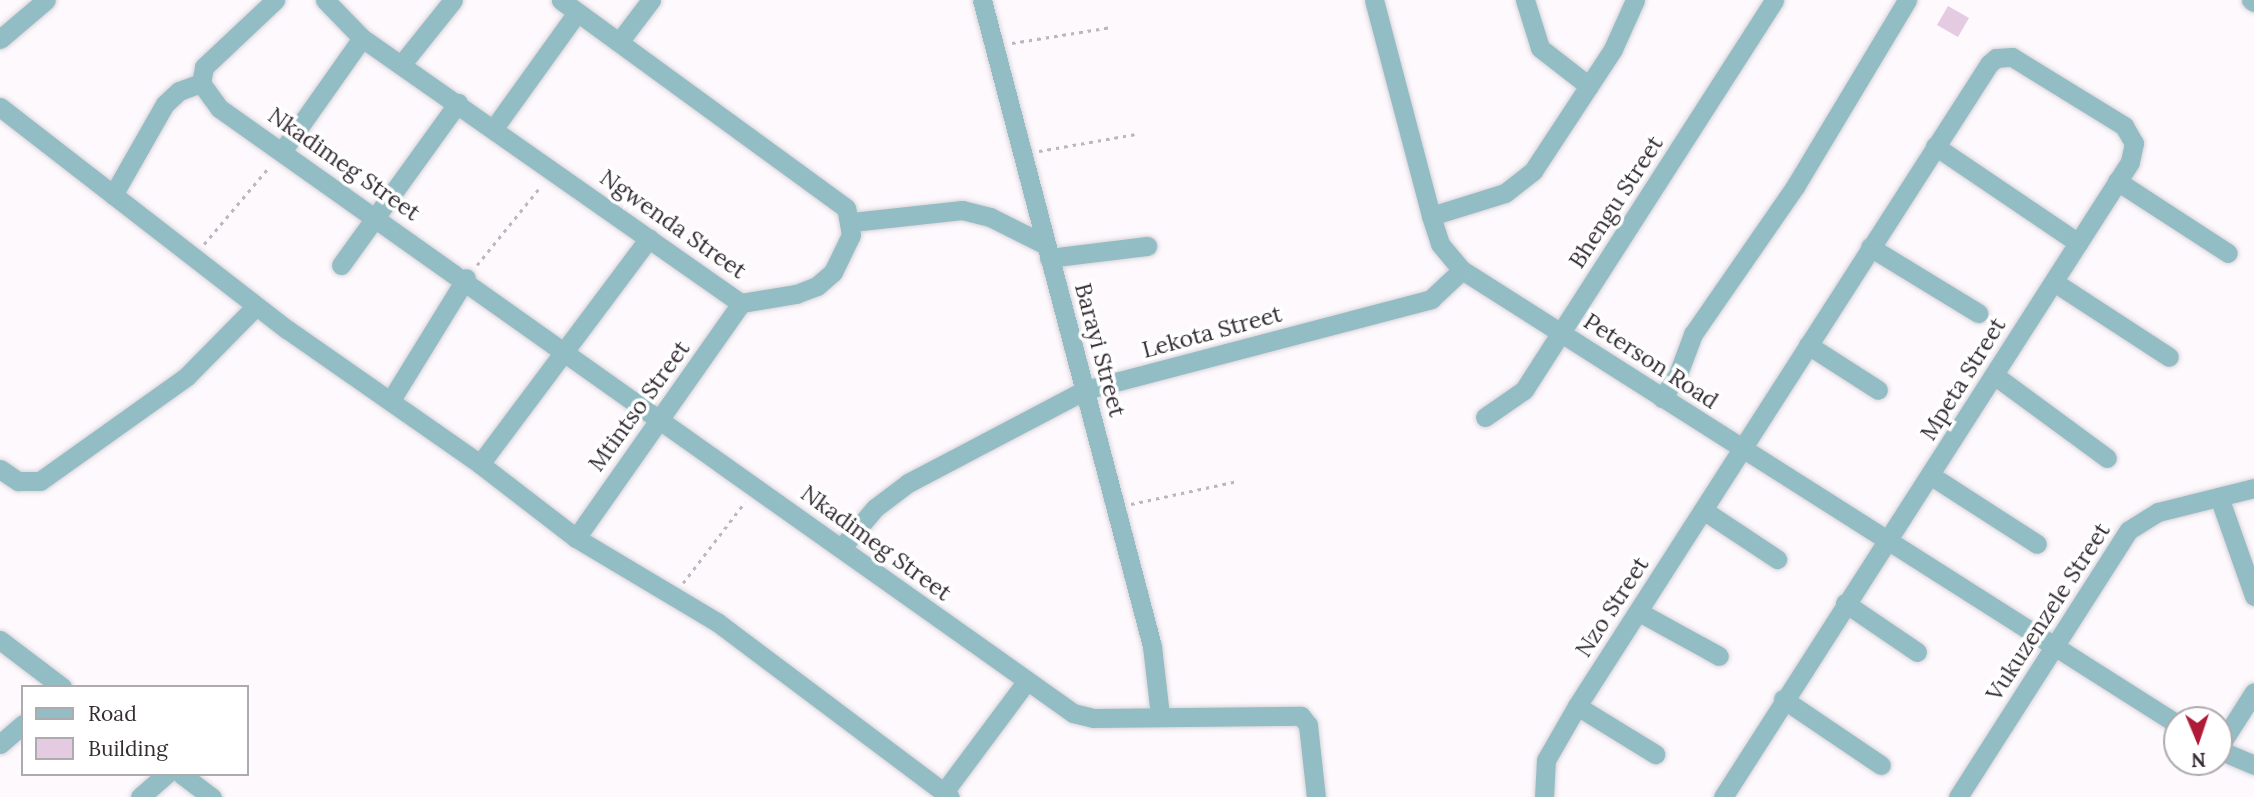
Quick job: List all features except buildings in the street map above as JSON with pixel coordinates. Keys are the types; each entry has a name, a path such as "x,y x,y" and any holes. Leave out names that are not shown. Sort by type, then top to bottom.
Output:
{"street":[{"path":"0,39 46,0"},
{"path":"113,195 165,104 179,91 201,83 204,68 275,0"},
{"name":"Ngwenda Street","path":"326,0 362,38 741,303 773,300 817,286 846,252 852,222"},
{"path":"401,65 453,0"},
{"path":"561,0 576,14 830,193 846,208 852,222 962,210 990,217 1048,251 1147,246"},
{"path":"619,42 651,0"},
{"name":"Barayi Street","path":"982,0 1152,646 1160,715"},
{"name":"Peterson Road","path":"1374,0 1440,244 1462,270 2163,715"},
{"path":"1525,0 1540,48 1588,86"},
{"path":"1431,216 1505,193 1521,183 1613,49 1635,0"},
{"name":"Bhengu Street","path":"1485,417 1517,397 1562,332 1774,0"},
{"path":"1662,398 1678,374 1693,334 1803,174 1907,0"},
{"path":"494,128 576,14"},
{"path":"284,150 362,38"},
{"name":"Mpeta Street","path":"1742,449 1989,64 1996,58 2012,57 2132,134 2134,151 2054,282 1886,540"},
{"name":"Nkadimeg Street","path":"201,83 219,108 284,150 466,278 563,351 842,547 1026,682 1083,717 1301,716 1308,725 1316,797"},
{"path":"341,265 458,103"},
{"path":"0,107 256,306 480,464 576,538 738,637 947,795 1026,682"},
{"path":"1935,146 2078,243"},
{"path":"2117,181 2228,253"},
{"path":"480,464 649,238"},
{"name":"Mpeta Street","path":"1871,247 1978,313"},
{"name":"Lekota Street","path":"842,547 876,508 908,483 1085,390 1431,299 1462,270"},
{"path":"391,400 466,278"},
{"path":"2054,282 2169,356"},
{"name":"Mtintso Street","path":"576,538 741,303"},
{"path":"0,469 18,481 40,481 187,376 256,306"},
{"path":"1808,345 1878,390"},
{"path":"1994,375 2107,458"},
{"name":"Nzo Street","path":"1544,797 1546,760 1577,706 1742,449"},
{"path":"1930,475 2037,544"},
{"name":"Vukuzenzele Street","path":"1958,797 2129,530 2158,512 2254,488"},
{"path":"2219,498 2254,596"},
{"path":"1703,510 1777,559"},
{"path":"1723,797 1886,540"},
{"path":"1845,603 1917,652"},
{"path":"1639,612 1719,656"},
{"path":"0,640 59,685"},
{"path":"2233,726 2254,692"},
{"path":"1783,699 1881,765"},
{"path":"1577,706 1656,754"},
{"path":"0,744 21,726"},
{"path":"2233,755 2254,765"},
{"path":"140,797 164,776"},
{"path":"184,776 212,797"}],"path":[{"path":"994,45 1112,27"},
{"path":"1022,154 1135,134"},
{"path":"195,256 284,150"},
{"path":"466,278 554,170"},
{"path":"1117,508 1237,481"},
{"path":"672,597 755,488"}]}
